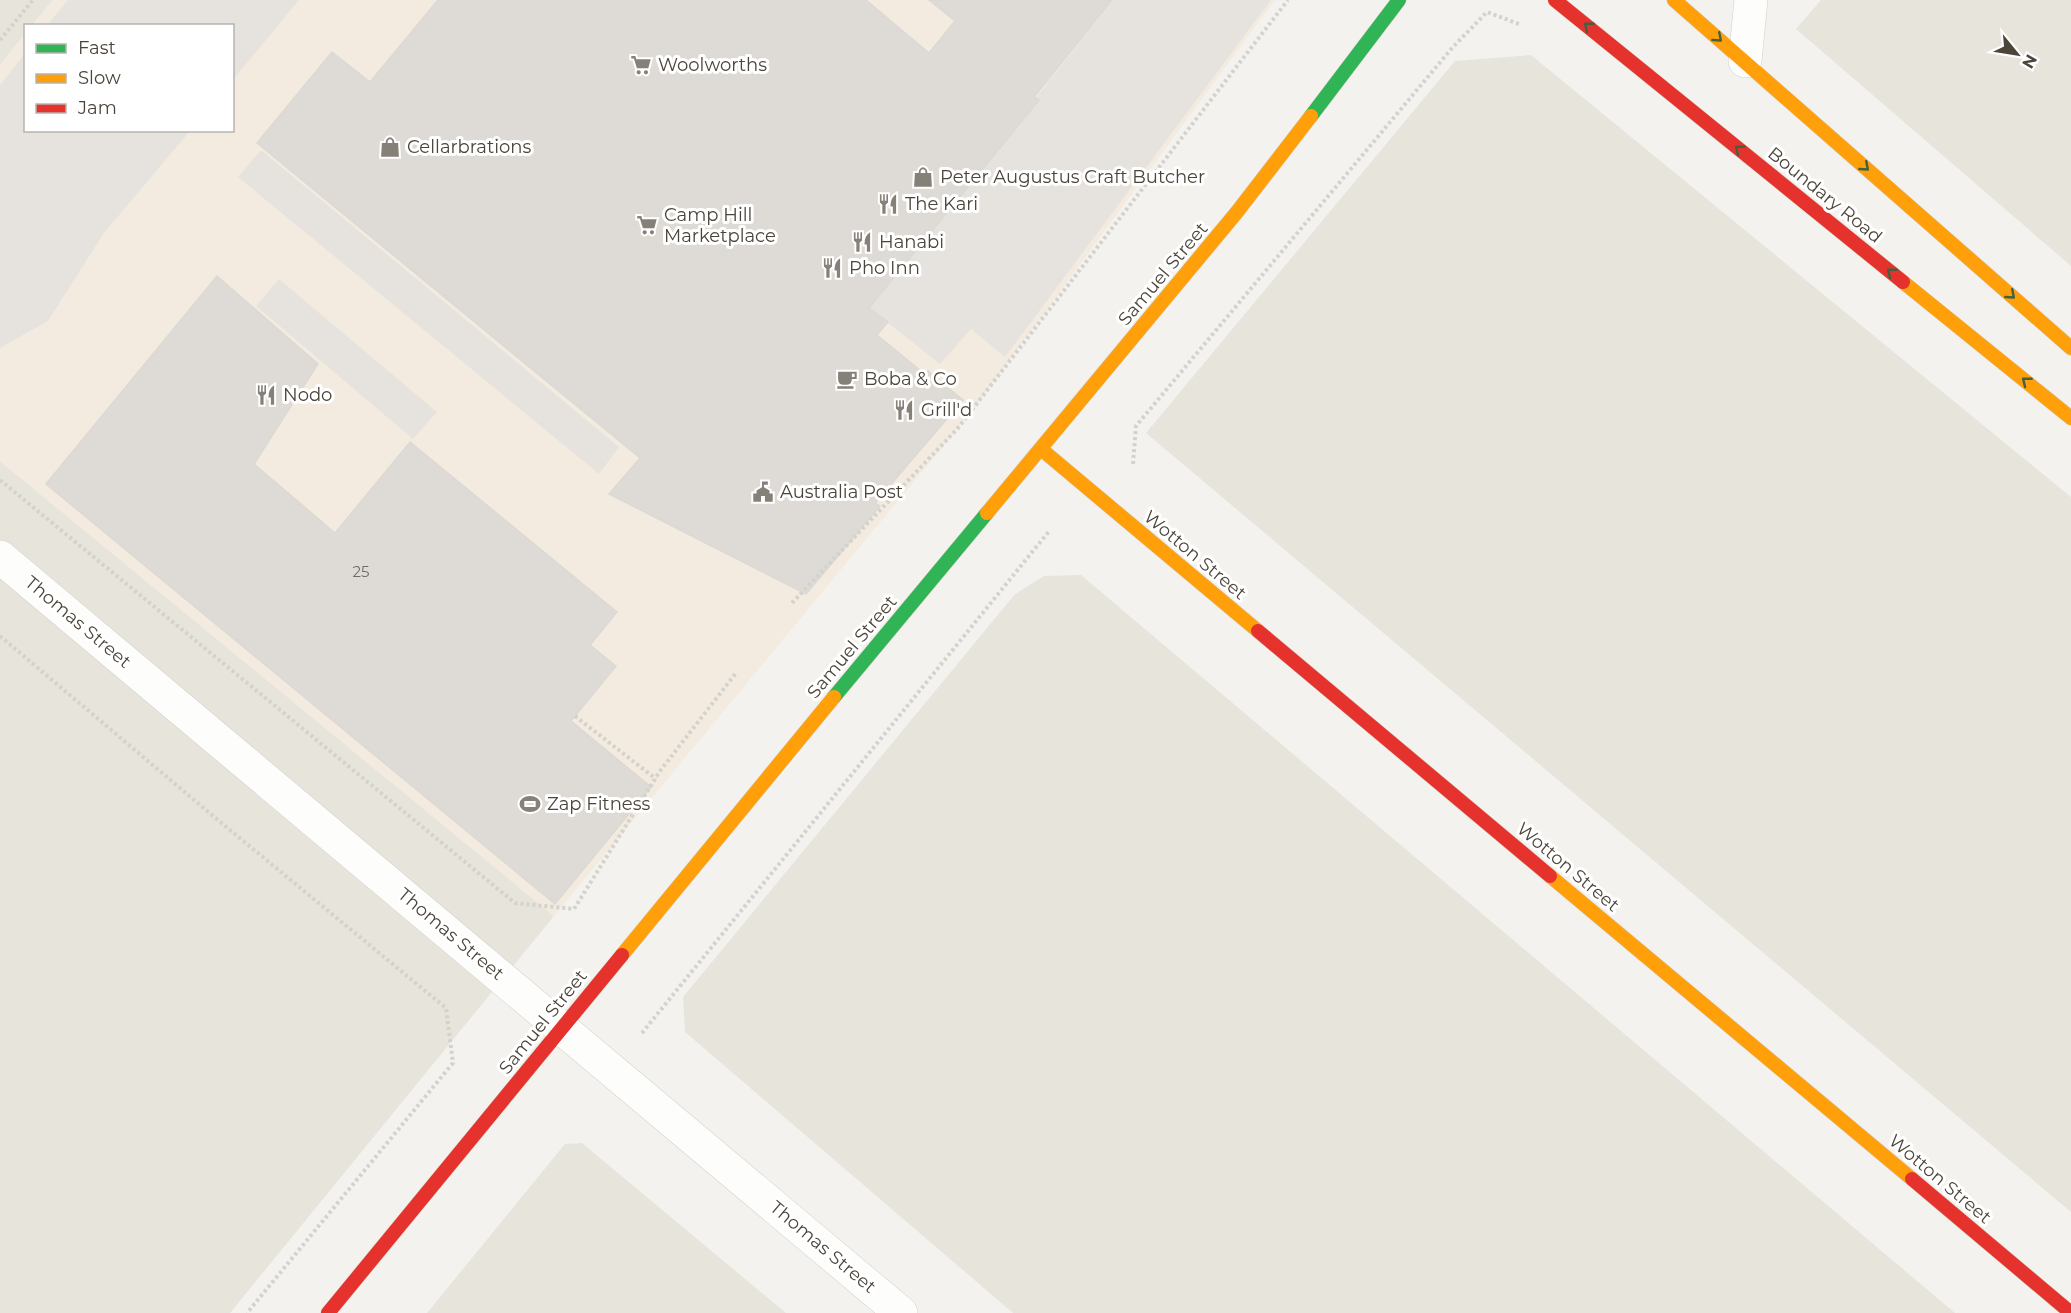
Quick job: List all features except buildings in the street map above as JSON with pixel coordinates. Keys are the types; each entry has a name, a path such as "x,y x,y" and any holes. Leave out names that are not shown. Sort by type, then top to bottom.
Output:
{"street":[{"name":"Samuel Street","path":"328,1313 562,1026 1237,212 1399,0"},
{"name":"Boundary Road","path":"1555,0 2071,418"},
{"path":"1674,0 2071,348"},
{"path":"1745,61 1751,0"},
{"name":"Wotton Street","path":"1041,449 2071,1313"},
{"name":"Thomas Street","path":"0,557 562,1026 901,1313"}],"path":[{"path":"0,40 33,0"},
{"path":"792,603 958,428 1288,0"},
{"path":"1133,464 1136,426 1452,48 1487,12 1529,29"},
{"path":"0,480 515,903 574,909 656,779 736,674"},
{"path":"642,1033 1050,530"},
{"path":"0,636 446,1008 453,1063 247,1313"},
{"path":"575,716 656,779"}],"shaded area":[{"path":"0,0 53,0 33,24 24,24 24,35 0,65"},
{"path":"53,0 1275,0 969,415 554,916 0,461 0,65 24,35 24,132 234,132 234,24 33,24"},
{"path":"68,0 299,0 234,79 234,24 48,24"},
{"path":"1113,0 1271,0 1005,357 971,329 940,364 869,308"},
{"path":"1821,0 2071,0 2071,266 1796,29"},
{"path":"24,54 24,132 189,132 104,233 48,321 0,348 0,85"},
{"path":"1531,55 2071,497 2071,1212 1146,433 1455,61"},
{"path":"261,150 619,447 599,474 238,177"},
{"path":"279,279 437,412 413,439 256,306"},
{"path":"0,461 554,916 230,1313 0,1313"},
{"path":"1081,575 1955,1313 1013,1313 685,1032 683,997 1015,594 1044,576"},
{"path":"582,1143 786,1313 427,1313 565,1144"}],"traffic: fast":[{"path":"1311,116 1399,0"},
{"path":"834,697 987,513"}],"traffic: slow":[{"path":"1674,0 2071,348"},
{"path":"987,513 1237,212 1311,116"},
{"path":"1903,282 2071,418"},
{"path":"1041,449 1258,631"},
{"path":"622,955 834,697"},
{"path":"1550,876 1912,1179"}],"traffic: jam":[{"path":"1555,0 1903,282"},
{"path":"1258,631 1550,876"},
{"path":"328,1313 622,955"},
{"path":"1912,1179 2071,1313"}],"place":[{"name":"Woolworths","path":"641,65"},
{"name":"Cellarbrations","path":"390,147"},
{"name":"Peter Augustus Craft Butcher","path":"923,177"},
{"name":"The Kari","path":"888,204"},
{"name":"Camp Hill Marketplace","path":"647,225"},
{"name":"Hanabi","path":"862,242"},
{"name":"Pho Inn","path":"832,268"},
{"name":"Boba & Co","path":"847,379"},
{"name":"Nodo","path":"266,395"},
{"name":"Grill'd","path":"904,410"},
{"name":"Australia Post","path":"763,492"},
{"name":"Zap Fitness","path":"530,804"}]}
